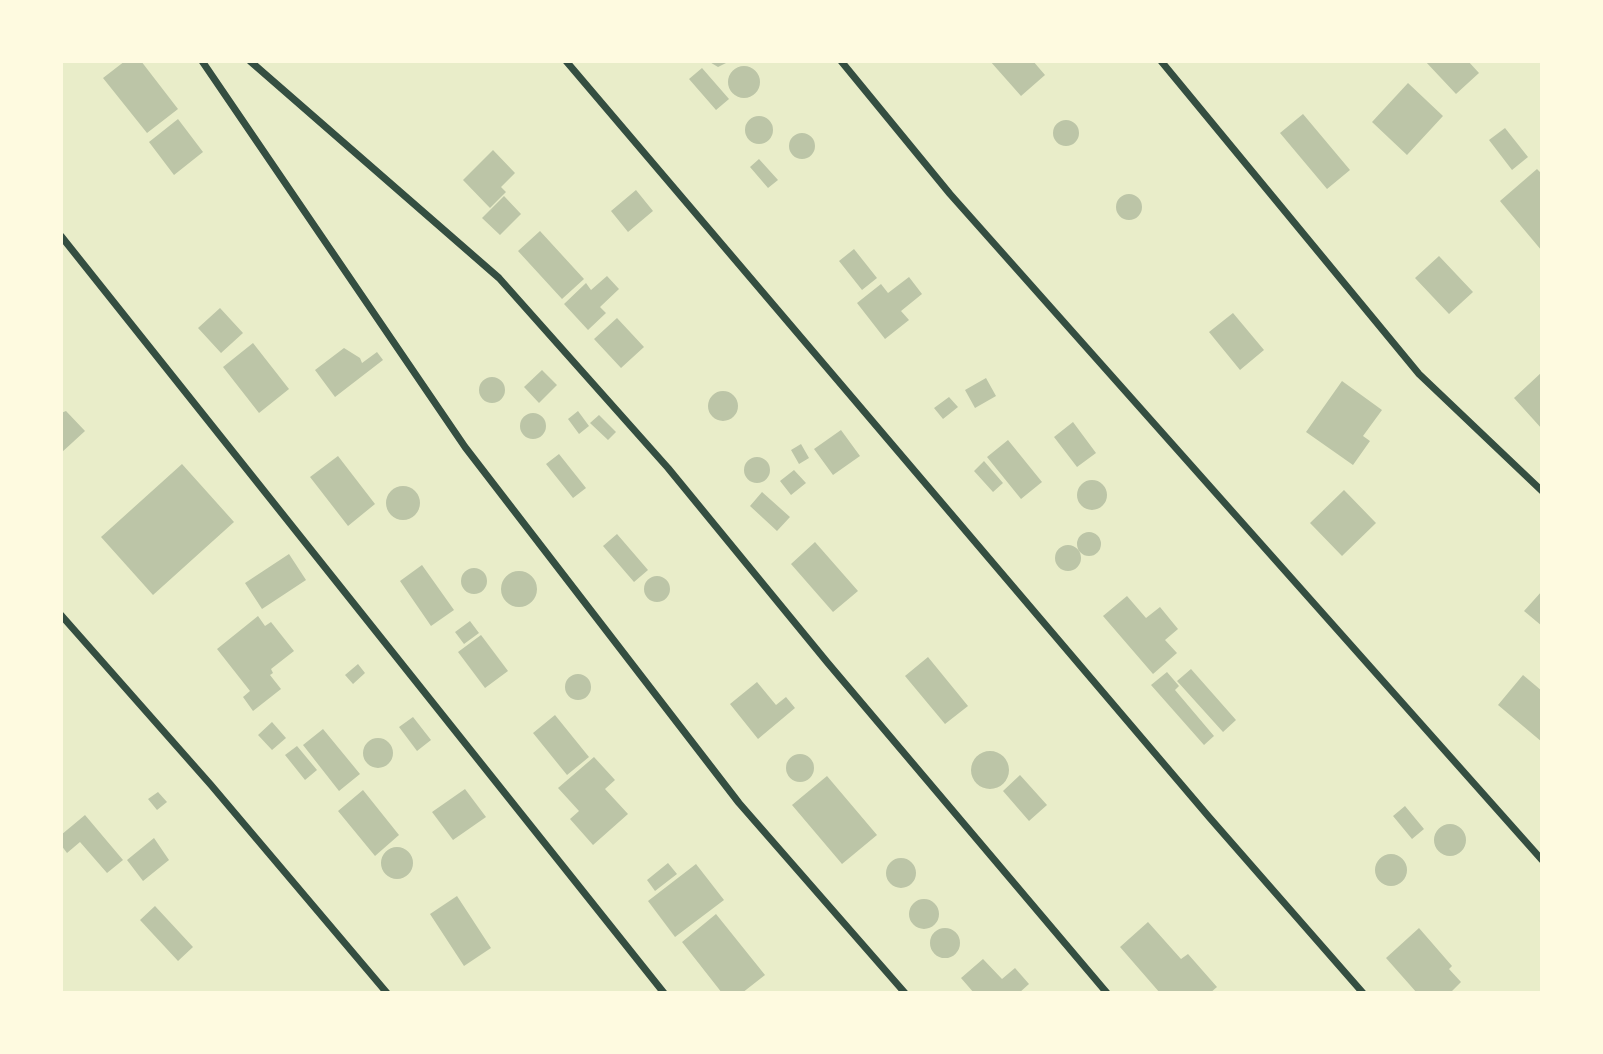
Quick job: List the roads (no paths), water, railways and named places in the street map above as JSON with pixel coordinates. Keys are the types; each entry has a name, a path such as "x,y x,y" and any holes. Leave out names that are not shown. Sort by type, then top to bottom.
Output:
{"street":[{"path":"202,61 465,447 739,803 905,993"},
{"path":"250,61 499,278 668,468 827,662 1107,993"},
{"path":"566,61 1209,817 1363,993"},
{"path":"841,61 950,194 1542,860"},
{"path":"1161,61 1419,374 1542,491"},
{"path":"61,236 664,993"},
{"path":"61,615 211,785 387,993"}]}
